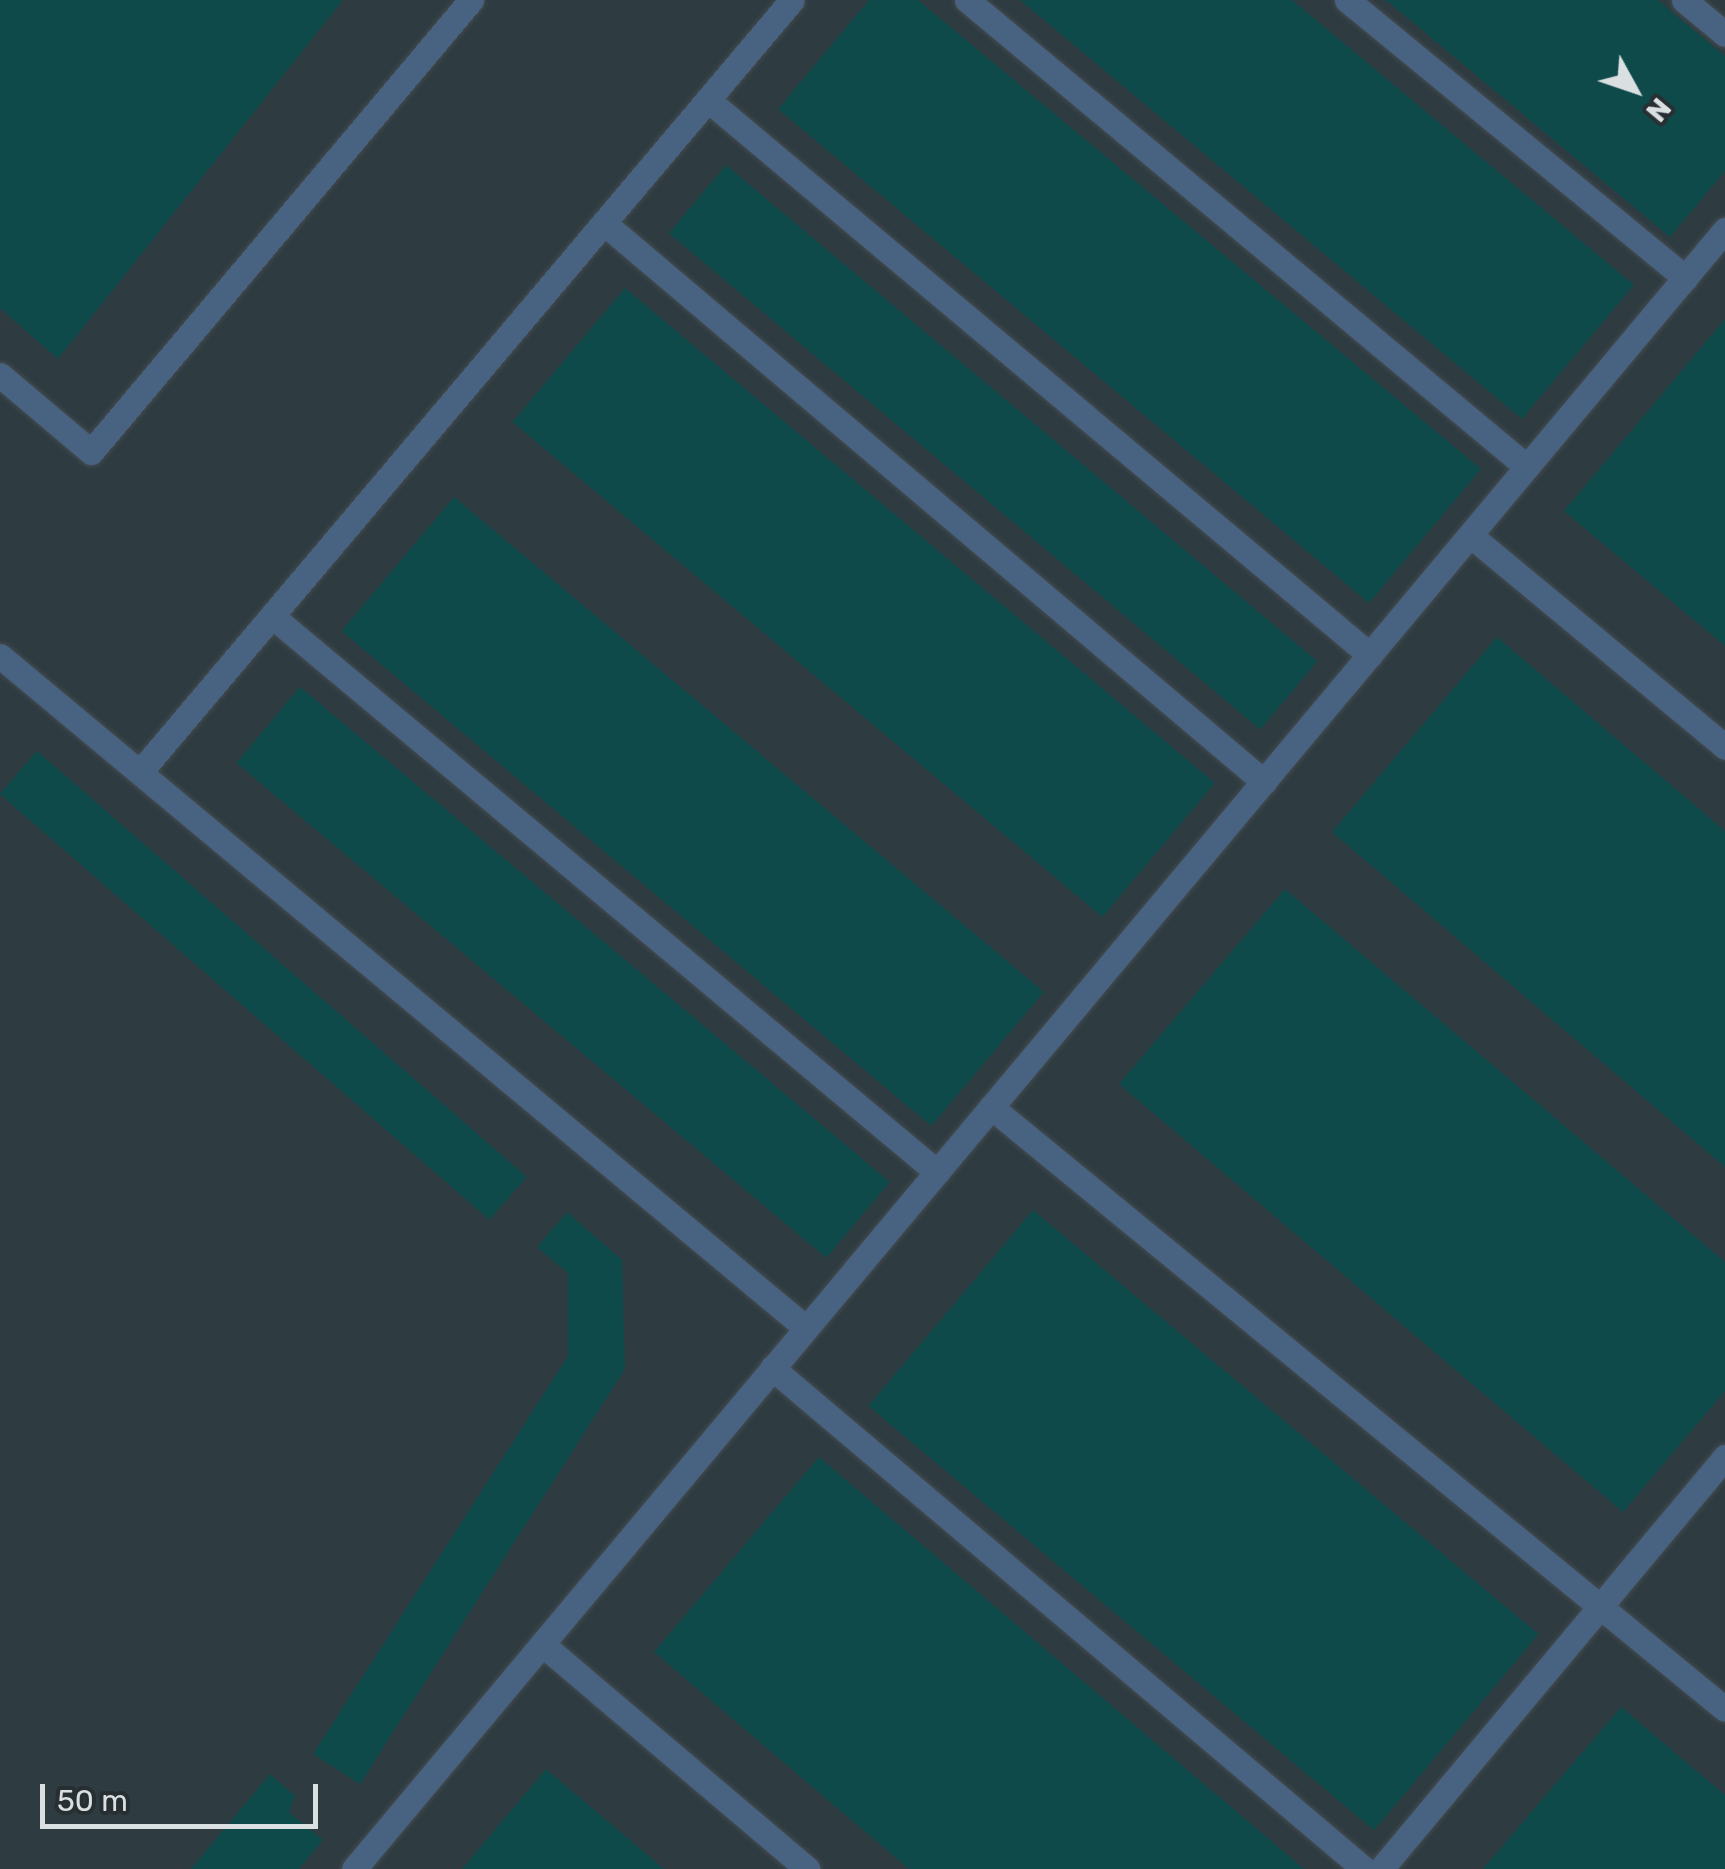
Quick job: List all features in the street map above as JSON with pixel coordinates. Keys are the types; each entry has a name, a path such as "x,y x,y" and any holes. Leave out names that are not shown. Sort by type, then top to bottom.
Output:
{"street":[{"path":"0,375 91,452 471,0"},
{"path":"140,772 792,0"},
{"path":"967,0 1527,467"},
{"path":"1347,0 1685,278"},
{"path":"1684,0 1725,34"},
{"path":"708,100 1370,655"},
{"path":"604,223 1264,782"},
{"path":"354,1869 1725,230"},
{"path":"1470,535 1725,747"},
{"path":"272,616 937,1172"},
{"path":"0,656 806,1328"},
{"path":"991,1107 1725,1709"},
{"path":"772,1368 1364,1869"},
{"path":"1381,1869 1725,1457"},
{"path":"542,1644 807,1869"}],"shaded area":[{"path":"0,0 1725,0 1725,1869 0,1869"}],"building":[{"path":"0,0 343,0 58,359 0,308"},
{"path":"869,0 918,0 1481,469 1369,603 778,109"},
{"path":"1020,0 1292,0 1634,285 1522,419"},
{"path":"1386,0 1658,0 1725,56 1725,171 1670,237"},
{"path":"726,165 1317,661 1260,729 669,233"},
{"path":"625,288 1215,783 1102,917 513,422"},
{"path":"1725,319 1725,646 1564,511"},
{"path":"454,497 1044,992 931,1126 342,631"},
{"path":"1497,637 1725,831 1725,1167 1332,832"},
{"path":"300,687 890,1182 826,1258 236,763"},
{"path":"37,751 527,1177 489,1220 0,794"},
{"path":"1285,889 1725,1262 1725,1391 1623,1512 1119,1084"},
{"path":"1033,1210 1539,1634 1374,1830 868,1406"},
{"path":"567,1212 622,1260 625,1369 360,1784 313,1754 568,1356 568,1273 537,1247"},
{"path":"819,1457 1304,1869 909,1869 654,1652"},
{"path":"1621,1707 1725,1795 1725,1869 1483,1869"},
{"path":"546,1769 664,1869 462,1869"},
{"path":"270,1774 295,1796 289,1812 323,1840 299,1869 191,1869"}]}
